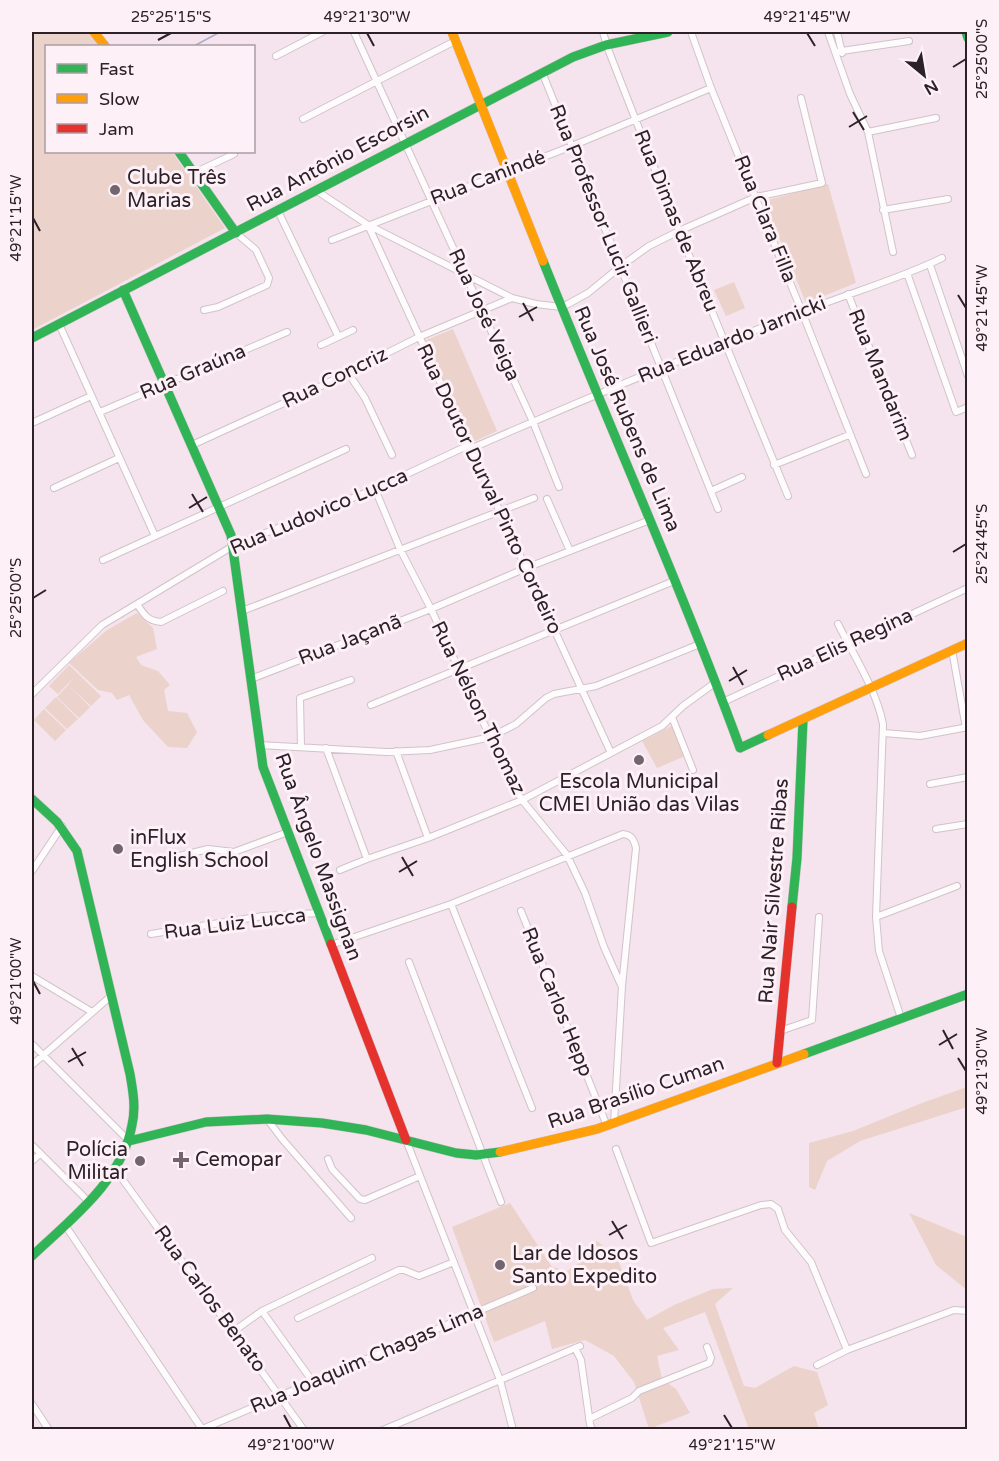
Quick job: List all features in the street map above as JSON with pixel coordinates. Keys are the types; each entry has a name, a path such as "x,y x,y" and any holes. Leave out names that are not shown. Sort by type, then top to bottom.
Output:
{"main road":[{"path":"94,32 104,45"},
{"name":"Rua Antônio Escorsin","path":"32,338 573,57 606,45 668,32"},
{"path":"966,32 968,38"},
{"name":"Rua José Rubens de Lima","path":"454,36 596,394 716,682 740,748 803,720"},
{"path":"180,153 236,233"},
{"name":"Rua Ângelo Massignan","path":"123,290 230,531 259,745 266,774 406,1140"},
{"path":"803,720 968,643"},
{"name":"Rua Nair Silvestre Ribas","path":"777,1064 797,858 803,720"},
{"path":"32,799 62,826 77,851 134,1095 134,1121 129,1142 116,1168 89,1202 32,1256"},
{"name":"Rua Brasílio Cuman","path":"129,1142 206,1122 267,1119 346,1126 456,1153 484,1155 575,1136 968,994"}],"street":[{"path":"276,56 322,32"},
{"name":"Rua José Veiga","path":"354,32 407,143 430,200 533,422 559,487"},
{"name":"Rua Dimas de Abreu","path":"603,32 606,45 679,231 788,496"},
{"name":"Rua Clara Filla","path":"691,32 711,88 866,474"},
{"path":"828,32 838,52 850,94 868,132 892,252"},
{"path":"837,32 838,52"},
{"path":"303,119 377,81 454,36"},
{"path":"838,52 909,41"},
{"name":"Rua Professor Lucir Gallieri","path":"542,72 718,509"},
{"name":"Rua Canindé","path":"332,240 572,146 711,88"},
{"path":"317,191 368,225 512,298 561,307 588,293 649,246 679,231 756,197 822,183 801,98"},
{"path":"868,132 936,118"},
{"path":"194,173 234,154"},
{"path":"883,210 948,198"},
{"path":"278,211 338,336"},
{"name":"Rua Doutor Durval Pinto Cordeiro","path":"368,225 611,753"},
{"path":"204,310 218,307 267,285 269,282 270,278 256,250 236,233"},
{"name":"Rua Eduardo Jarnicki","path":"469,447 596,394 848,294 930,265 942,258"},
{"path":"930,265 968,376"},
{"path":"907,273 956,412 968,407"},
{"name":"Rua Mandarim","path":"848,294 912,455"},
{"name":"Rua Concriz","path":"192,446 419,337 512,298"},
{"path":"59,324 155,536"},
{"path":"321,345 353,330"},
{"name":"Rua Graúna","path":"100,412 287,332"},
{"path":"348,373 356,381 392,455"},
{"path":"32,423 91,396"},
{"path":"774,465 849,435"},
{"name":"Rua Ludovico Lucca","path":"32,694 102,625 233,546 375,489 469,447"},
{"path":"104,560 346,449"},
{"path":"54,488 119,458"},
{"path":"711,491 742,477"},
{"name":"Rua Nélson Thomaz","path":"375,489 400,549 522,800 567,855 585,893 604,946 622,986"},
{"path":"242,611 534,498"},
{"path":"547,498 570,551"},
{"name":"Rua Jaçanã","path":"251,679 650,520"},
{"path":"371,705 674,580"},
{"name":"Rua Elis Regina","path":"723,702 968,588"},
{"path":"137,604 147,618 161,622 224,591"},
{"path":"838,624 881,713 884,733 876,917 879,951 901,1018"},
{"path":"259,745 396,751 430,750 490,737 516,724 546,698 554,694 596,686 700,644"},
{"path":"884,733 920,736 967,727 952,650"},
{"path":"301,747 300,698 351,680"},
{"path":"340,870 522,800 663,726 683,706 716,682"},
{"path":"672,717 693,770"},
{"path":"326,748 367,858"},
{"path":"396,751 428,838"},
{"path":"930,784 968,777"},
{"path":"936,829 968,824"},
{"path":"32,871 62,826"},
{"path":"155,862 208,849 234,852 288,832"},
{"path":"331,945 451,904 622,834 629,835 634,840 636,848 610,1124"},
{"path":"876,917 957,886"},
{"path":"451,904 532,1108"},
{"name":"Rua Carlos Hepp","path":"521,911 610,1124"},
{"name":"Rua Luiz Lucca","path":"151,934 263,916 319,914"},
{"path":"780,1031 812,1020 819,917"},
{"path":"409,962 501,1202"},
{"path":"32,976 92,1012"},
{"path":"32,1065 111,995"},
{"path":"32,1044 129,1142"},
{"path":"267,1119 351,1218"},
{"name":"Rua Ângelo Massignan","path":"406,1140 500,1380 513,1430"},
{"path":"32,1145 89,1202"},
{"path":"616,1149 651,1244 761,1204 776,1206 786,1230 816,1271 847,1350"},
{"path":"32,1161 40,1154"},
{"path":"328,1159 332,1169 360,1199 365,1200 420,1176"},
{"name":"Rua Carlos Benato","path":"116,1168 304,1430"},
{"path":"65,1225 201,1429"},
{"path":"234,1332 262,1311 372,1258"},
{"path":"298,1318 399,1270 419,1276 454,1262"},
{"name":"Rua Joaquim Chagas Lima","path":"201,1429 533,1288"},
{"path":"817,1365 847,1350 957,1309 968,1311"},
{"path":"262,1311 313,1382"},
{"path":"383,1430 577,1347 592,1430"},
{"path":"589,1419 632,1398 639,1391 709,1363 711,1358 708,1347"},
{"path":"32,1404 49,1430"}],"shaded area":[{"name":"Clube Três Marias","path":"32,32 89,32 98,45 45,45 45,153 173,153 225,228 32,330"},
{"path":"828,184 856,283 806,303 764,201"},
{"path":"734,282 745,308 726,316 714,290"},
{"path":"453,329 497,431 471,443 426,340"},
{"path":"137,613 153,628 157,649 136,657 141,665 158,671 170,685 164,690 168,711 187,713 197,732 187,748 168,747 143,720 129,695 117,700 112,693 98,690 69,663 107,630"},
{"path":"69,665 101,696 91,706 68,685 74,677 58,694 49,686"},
{"path":"68,685 90,707 79,718 57,697"},
{"path":"56,697 78,719 67,729 45,708"},
{"path":"44,709 66,730 55,741 34,720"},
{"path":"673,725 685,756 657,768 642,741"},
{"path":"967,1087 967,1107 860,1141 827,1161 815,1190 809,1187 809,1143 853,1131"},
{"path":"510,1203 552,1267 567,1271 581,1262 597,1241 617,1257 633,1300 647,1320 674,1305 713,1289 733,1288 715,1304 744,1386 755,1388 794,1366 817,1372 828,1405 814,1413 819,1429 749,1429 705,1312 663,1328 679,1350 657,1356 662,1379 676,1389 690,1413 649,1429 634,1382 614,1356 585,1340 552,1349 545,1321 494,1342 452,1227"},
{"path":"909,1213 967,1237 967,1290 936,1265"}],"waterway":[{"path":"196,45 220,32"}],"traffic: fast":[{"path":"32,338 573,57 606,45 668,32"},
{"path":"966,32 968,38"},
{"path":"180,153 236,233"},
{"path":"543,261 693,626 740,748 768,735"},
{"path":"123,290 231,535 263,767 331,944"},
{"path":"792,907 797,858 803,720"},
{"path":"32,799 57,822 77,851 130,1074 134,1106 132,1125 118,1164 93,1198 32,1256"},
{"path":"804,1054 968,994"},
{"path":"129,1141 206,1122 267,1119 322,1123 366,1130 456,1153 476,1155 500,1152"}],"traffic: slow":[{"path":"94,32 104,45"},
{"path":"452,32 543,261"},
{"path":"768,735 968,643"},
{"path":"500,1152 597,1129 804,1054"}],"traffic: jam":[{"path":"777,1063 792,907"},
{"path":"331,944 406,1140"}],"place":[{"name":"Clube Três Marias","path":"115,190"},
{"name":"Escola Municipal CMEI União das Vilas","path":"639,760"},
{"name":"inFlux English School","path":"118,849"},
{"name":"Cemopar","path":"181,1160"},
{"name":"Polícia Militar","path":"140,1161"},
{"name":"Lar de Idosos Santo Expedito","path":"500,1265"}]}
